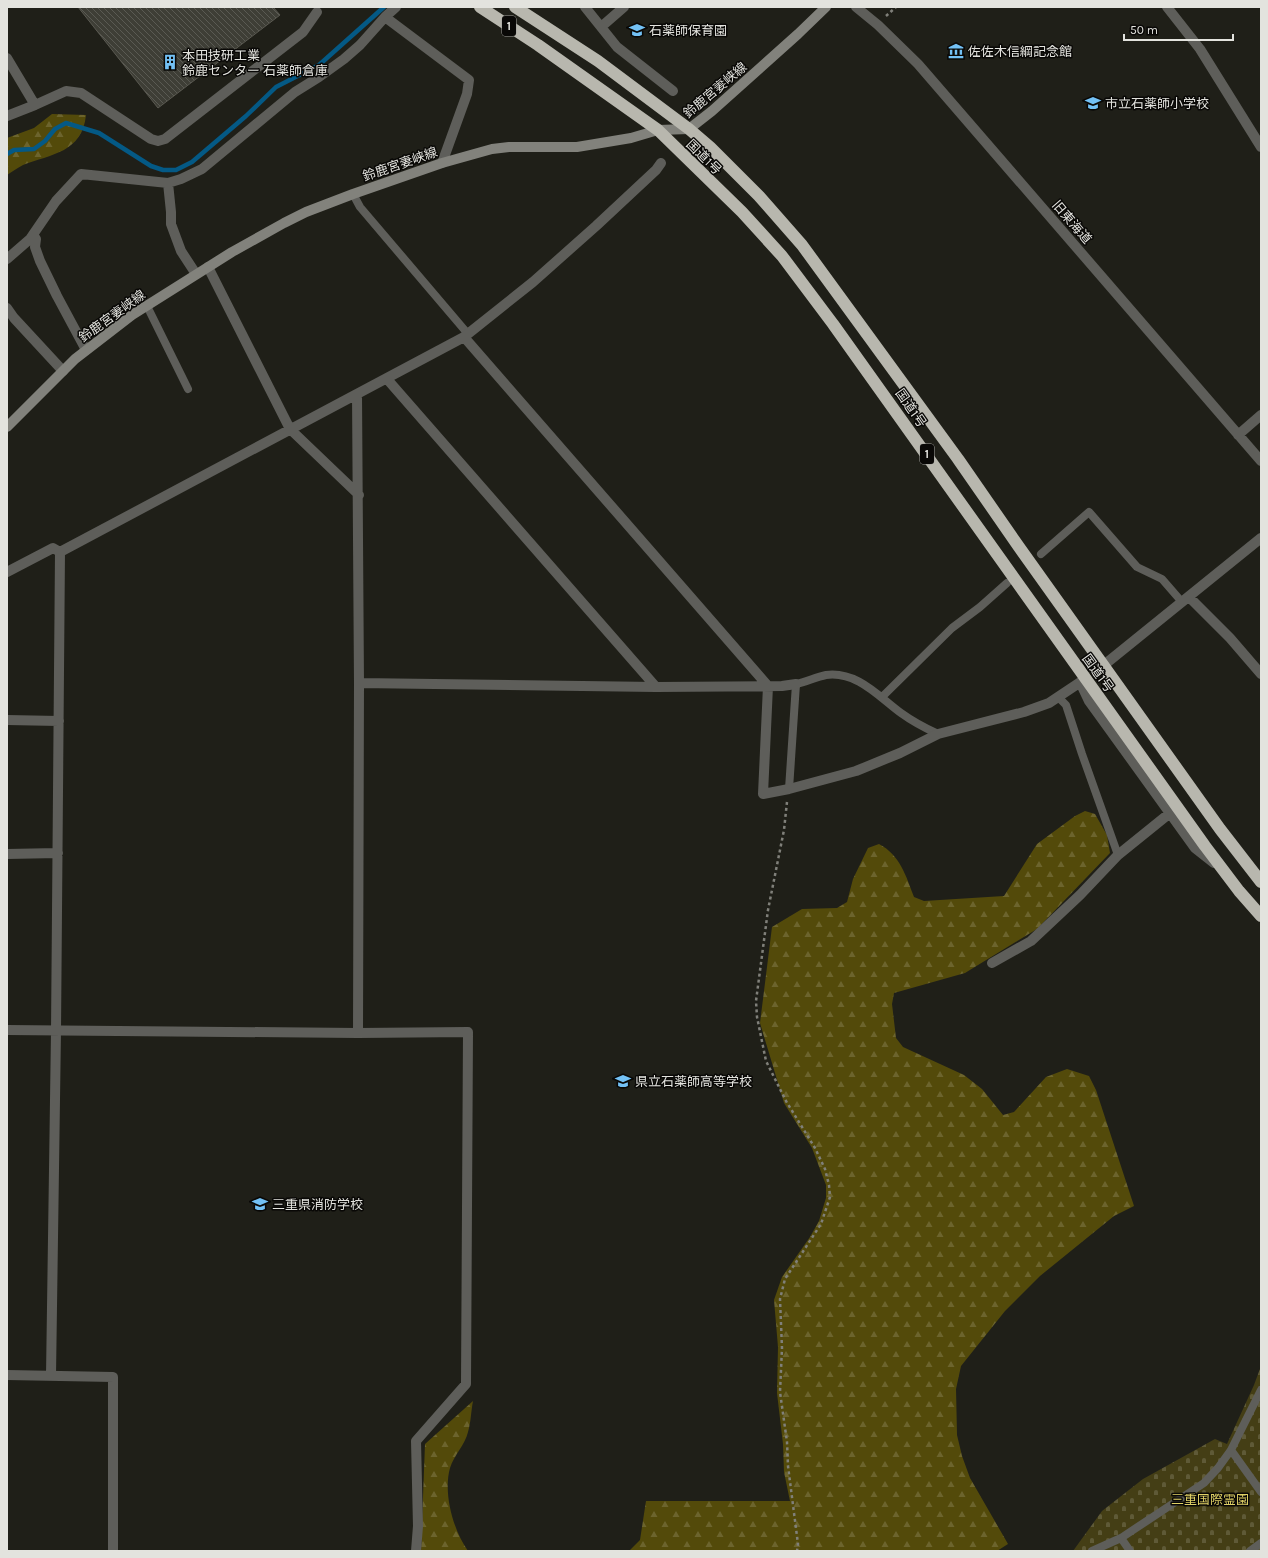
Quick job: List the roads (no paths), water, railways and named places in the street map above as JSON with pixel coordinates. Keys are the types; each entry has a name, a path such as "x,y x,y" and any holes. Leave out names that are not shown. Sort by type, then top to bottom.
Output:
{"highway":[{"name":"国道1号","path":"480,7 538,45 658,130 742,212 782,256 833,324 1083,681 1224,871 1261,916"},
{"name":"国道1号","path":"516,7 598,61 689,129 710,147 753,191 802,245 954,453 1019,547 1220,829 1261,882"}],"main road":[{"name":"鈴鹿宮妻峡線","path":"7,427 86,350 132,315 196,274 284,223 306,212 353,194 442,163 492,149 509,147 577,147 631,138 658,130 689,129 712,111 826,7"}],"street":[{"path":"7,259 30,240 56,201 81,174 168,183 181,179 202,169 295,92 344,59 360,45 396,7"},
{"path":"585,7 617,47 673,91"},
{"path":"601,27 624,7"},
{"name":"旧東海道","path":"856,7 878,25 918,64 1261,461"},
{"path":"1167,7 1200,49 1261,147"},
{"path":"7,116 66,92 82,93 151,139 158,141 165,139 303,32 317,12"},
{"path":"385,17 469,80 467,94 442,163"},
{"path":"7,58 35,105"},
{"path":"60,552 466,336 533,282 590,232 656,170 661,163"},
{"path":"168,183 171,224 181,251 196,274"},
{"path":"33,235 36,239 35,247 40,261 86,350"},
{"path":"208,267 290,429 359,496"},
{"path":"7,308 14,318 63,371"},
{"path":"466,336 768,686 763,794 789,789 856,771 900,753 938,734 1024,712 1059,698 1083,681 1089,701 1195,848 1224,871"},
{"path":"387,379 656,687"},
{"path":"357,394 359,496 358,1033"},
{"path":"1238,435 1261,415"},
{"path":"1104,665 1261,538"},
{"path":"7,572 53,548 60,552"},
{"path":"51,1376 58,854 60,552"},
{"path":"1186,599 1230,638 1261,674"},
{"path":"359,683 656,687 782,686 796,684"},
{"path":"7,720 59,721"},
{"path":"992,963 1031,941 1080,895 1118,855 1170,813"},
{"path":"7,854 58,854"},
{"path":"7,1030 358,1033 468,1032 466,1384 416,1442 418,1526 416,1551"},
{"path":"7,1375 113,1377 113,1551"}],"lane":[{"path":"353,194 360,207 466,336"},
{"path":"147,306 188,389"},
{"path":"1041,554 1089,512 1137,567 1162,579 1186,599"},
{"path":"882,696 952,628 980,607 1007,583"},
{"path":"789,789 796,684 826,675 844,676 865,685 882,696 912,720 938,734"},
{"path":"1059,698 1066,705 1118,855"},
{"path":"1092,1551 1121,1538 1204,1483 1218,1468 1231,1450 1261,1390"},
{"path":"1231,1450 1261,1492"},
{"path":"1121,1538 1130,1551"},
{"path":"1250,1551 1261,1543"}],"waterway":[{"path":"7,154 14,150 34,149 45,141 55,129 66,123 99,133 151,166 163,170 176,170 192,162 246,116 276,87 319,65 384,7"}],"place":[{"name":"石薬師保育園","path":"637,30"},
{"name":"佐佐木信綱記念館","path":"956,51"},
{"name":"本田技研工業 鈴鹿センター 石薬師倉庫","path":"170,62"},
{"name":"市立石薬師小学校","path":"1093,103"},
{"name":"県立石薬師高等学校","path":"623,1081"},
{"name":"三重県消防学校","path":"260,1204"}],"park label":[{"name":"三重国際霊園","path":"1210,1499"}]}
